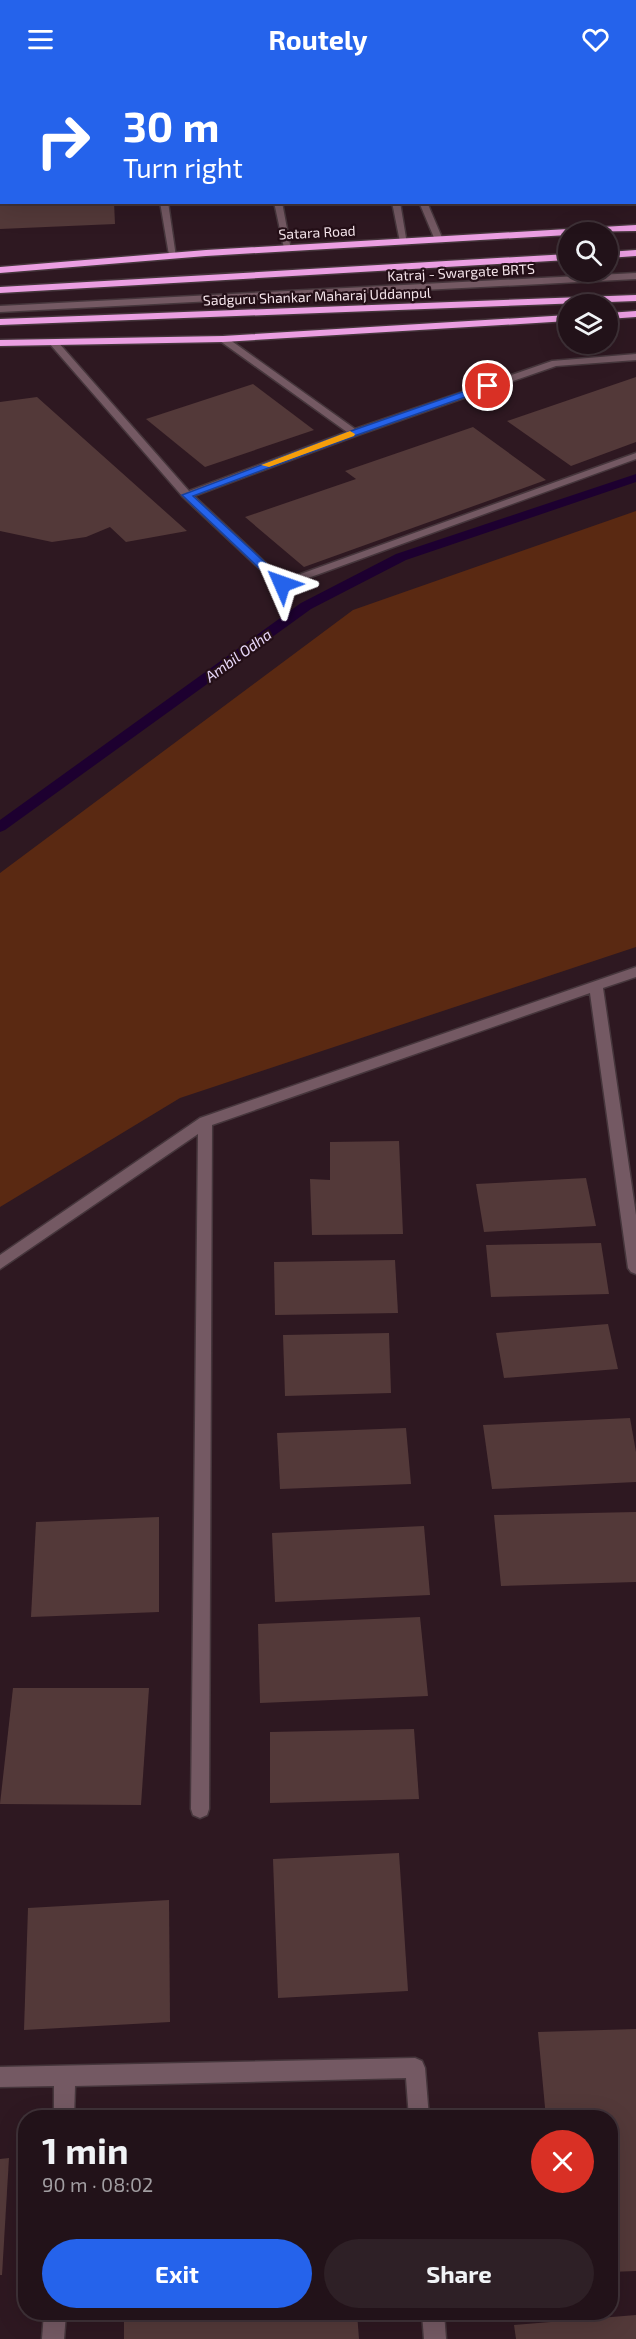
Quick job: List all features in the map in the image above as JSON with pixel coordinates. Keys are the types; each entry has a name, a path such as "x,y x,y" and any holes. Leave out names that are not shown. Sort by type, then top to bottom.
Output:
{"highway":[{"name":"Satara Road","path":"0,270 174,255 636,228"},
{"path":"618,254 636,253"},
{"name":"Sadguru Shankar Maharaj Uddanpul","path":"0,290 558,258"},
{"name":"Sadguru Shankar Maharaj Uddanpul","path":"0,322 636,298"},
{"path":"618,316 636,315"},
{"path":"0,343 224,339 558,319"}],"street":[{"path":"164,204 174,255"},
{"path":"278,204 288,248"},
{"path":"396,204 404,242"},
{"path":"424,204 439,240"},
{"name":"Katraj - Swargate BRTS","path":"0,309 636,276"},
{"path":"224,339 354,433"},
{"path":"54,343 187,495 282,584 636,456"},
{"path":"187,495 354,433 555,363 636,357"},
{"path":"0,1263 205,1122 636,972"},
{"path":"596,985 636,1268"},
{"path":"200,1809 205,1122"},
{"path":"0,2078 415,2068 418,2110"},
{"path":"63,2110 65,2076"},
{"path":"53,2339 54,2320"},
{"path":"434,2320 435,2339"}],"shaded area":[{"path":"636,511 636,947 180,1098 0,1207 0,873 353,610"}],"building":[{"path":"0,204 114,204 115,224 0,229"},
{"path":"636,377 636,442 571,466 507,421"},
{"path":"253,384 314,430 205,467 146,419"},
{"path":"37,397 187,531 126,542 110,527 86,537 52,542 0,531 0,402"},
{"path":"473,427 546,480 304,567 245,517 356,479 345,471"},
{"path":"399,1141 403,1234 312,1235 310,1179 330,1180 330,1142"},
{"path":"586,1178 596,1226 484,1232 476,1184"},
{"path":"601,1243 609,1294 491,1297 486,1245"},
{"path":"395,1260 398,1313 275,1315 274,1262"},
{"path":"608,1324 618,1369 504,1378 496,1333"},
{"path":"389,1333 391,1393 285,1396 283,1335"},
{"path":"630,1418 636,1452 636,1482 492,1489 483,1425"},
{"path":"406,1428 411,1484 280,1489 277,1433"},
{"path":"636,1512 636,1582 501,1586 494,1515"},
{"path":"159,1517 159,1612 31,1617 36,1522"},
{"path":"424,1526 430,1595 275,1602 272,1533"},
{"path":"420,1617 428,1696 260,1703 258,1624"},
{"path":"13,1688 149,1688 141,1805 0,1804"},
{"path":"414,1729 419,1799 270,1803 270,1732"},
{"path":"399,1853 408,1991 278,1998 273,1859"},
{"path":"169,1900 170,2022 24,2030 28,1908"},
{"path":"636,2029 636,2271 618,2272 618,2110 545,2110 538,2032"},
{"path":"9,2158 2,2275 0,2275 0,2159"},
{"path":"636,2315 636,2339 516,2339 514,2325 575,2320 618,2320 618,2316"},
{"path":"124,2320 358,2320 359,2339 124,2339"}],"waterway":[{"name":"Ambil Odha","path":"0,827 306,606 401,557 636,478"}],"slow traffic":[{"path":"266,465 350,434"}],"route":[{"path":"282,584 187,495 488,386"}]}
